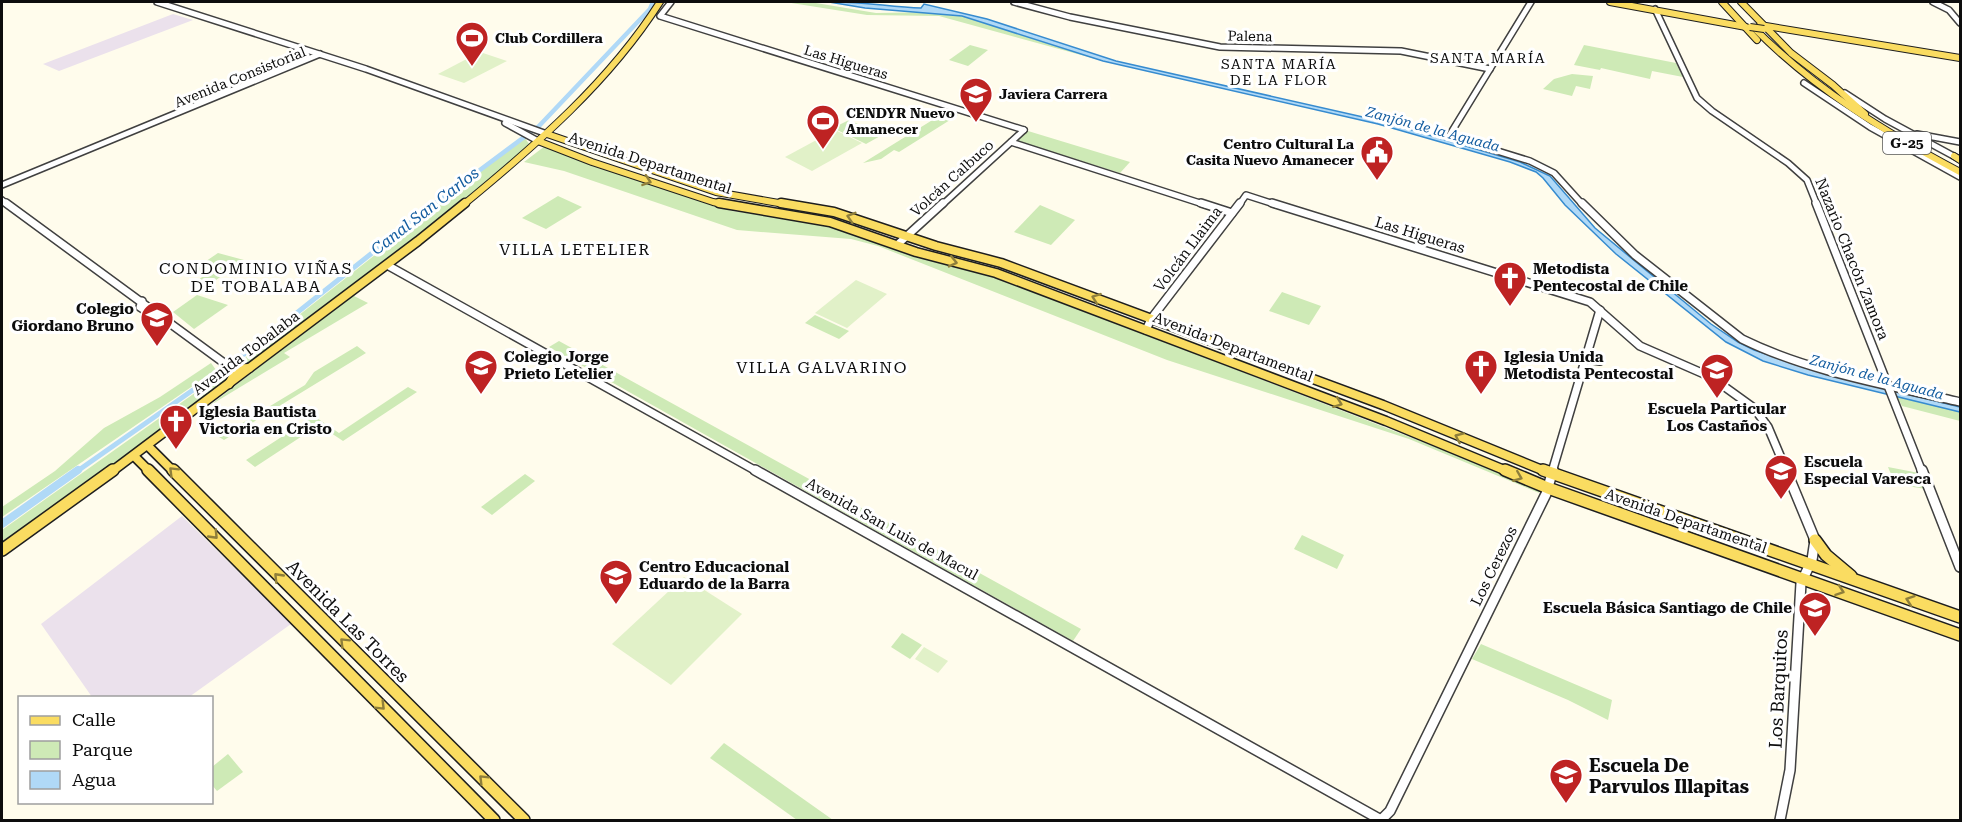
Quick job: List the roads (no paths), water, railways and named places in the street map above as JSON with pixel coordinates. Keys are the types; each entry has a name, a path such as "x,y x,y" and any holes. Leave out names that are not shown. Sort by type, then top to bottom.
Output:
{"main road":[{"name":"Avenida Tobalaba","path":"2,550 148,446 387,265 503,172 517,165 538,141 567,122 575,108 646,24 660,2"},
{"path":"1610,2 1960,58"},
{"path":"1722,2 1833,85 1869,117"},
{"name":"G-25","path":"1729,2 1810,77 1869,117 1960,170"},
{"name":"G-25","path":"1734,2 1807,80 1854,113 1960,170"},
{"path":"1741,2 1782,65"},
{"path":"1801,81 1854,113"},
{"name":"Avenida Departamental","path":"547,134 727,195 828,210 906,236 1001,263 1383,405 1553,474 1960,617"},
{"name":"Avenida Departamental","path":"538,141 713,202 830,222 897,245 996,273 1403,428 1548,488 1960,634"},
{"path":"561,150 575,144"},
{"path":"227,386 233,378 230,368 254,366"},
{"name":"Avenida Las Torres","path":"148,446 524,820"},
{"path":"134,456 494,820"},
{"path":"190,511 204,502"},
{"path":"1815,540 1833,562 1860,582"}],"street":[{"name":"Avenida Departamental","path":"157,2 323,55 547,134"},
{"name":"Las Higueras","path":"671,2 660,16 1024,130"},
{"name":"Palena","path":"1014,2 1070,17 1220,47 1401,51 1490,69"},
{"path":"1531,2 1449,136 1530,161 1554,173 1635,255 1742,339 1825,369 1960,402"},
{"path":"1933,2 1949,10 1960,23"},
{"name":"Nazario Chacón Zamora","path":"1655,9 1697,98 1712,111 1793,167 1807,180 1960,567"},
{"name":"Avenida Consistorial","path":"179,113 216,96 323,55"},
{"name":"Avenida Consistorial","path":"2,185 163,118 229,96 305,62"},
{"path":"1801,81 1877,131 1960,177"},
{"path":"1833,85 1868,110 1958,159"},
{"path":"216,96 229,96"},
{"name":"Avenida Departamental","path":"488,113 538,141"},
{"name":"Volcán Calbuco","path":"897,245 1024,130"},
{"path":"1907,132 1960,143"},
{"path":"1935,146 1935,141 1938,140 1960,143"},
{"path":"1011,142 1232,213"},
{"name":"Las Higueras","path":"1246,195 1587,300 1600,310"},
{"name":"Volcán Llaima","path":"1146,330 1151,319 1246,195"},
{"path":"2,200 241,375"},
{"name":"Avenida San Luis de Macul","path":"387,265 1381,820"},
{"path":"1600,310 1640,346 1711,377 1754,408 1767,427 1815,540"},
{"name":"Los Cerezos","path":"1381,820 1390,811 1548,488 1600,310"},
{"path":"1598,319 1604,318 1612,321"},
{"path":"1588,353 1590,358 1600,361"},
{"name":"Los Barquitos","path":"1780,820 1790,770 1802,584 1810,564 1815,540"}],"water":[{"path":"829,2 921,8 924,4 987,19 1116,61 1385,122 1520,162 1550,176 1595,228 1711,324 1738,342 1754,350 1829,375 1960,407 1960,412 1808,375 1763,361 1726,342 1616,254 1565,205 1536,172 1510,162 1378,124 1103,61 962,16 865,8"}],"waterway":[{"name":"Canal San Carlos","path":"433,205 539,126 650,9 653,2"},
{"name":"Canal San Carlos","path":"76,472 250,350 435,203"},
{"name":"Canal San Carlos","path":"2,524 78,470"}],"tunnel":[{"path":"1753,22 1762,31"}],"place":[{"name":"Club Cordillera","path":"472,67"},
{"name":"Javiera Carrera","path":"976,123"},
{"name":"CENDYR Nuevo Amanecer","path":"823,150"},
{"name":"Centro Cultural La Casita Nuevo Amanecer","path":"1377,181"},
{"name":"Metodista Pentecostal de Chile","path":"1510,307"},
{"name":"Colegio Giordano Bruno","path":"157,347"},
{"name":"Colegio Jorge Prieto Letelier","path":"481,395"},
{"name":"Iglesia Unida Metodista Pentecostal","path":"1481,395"},
{"name":"Escuela Particular Los Castaños","path":"1717,399"},
{"name":"Iglesia Bautista Victoria en Cristo","path":"176,450"},
{"name":"Escuela Especial Varesca","path":"1781,500"},
{"name":"Centro Educacional Eduardo de la Barra","path":"616,605"},
{"name":"Escuela Básica Santiago de Chile","path":"1815,637"},
{"name":"Escuela De Parvulos Illapitas","path":"1566,804"}],"district":[{"name":"SANTA MARÍA","path":"1488,58"},
{"name":"SANTA MARÍA DE LA FLOR","path":"1279,72"},
{"name":"VILLA LETELIER","path":"575,249"},
{"name":"CONDOMINIO VIÑAS DE TOBALABA","path":"256,277"},
{"name":"VILLA GALVARINO","path":"822,367"}],"water label":[{"name":"Zanjón de la Aguada","path":"1433,129"},
{"name":"Zanjón de la Aguada","path":"1877,377"}]}
